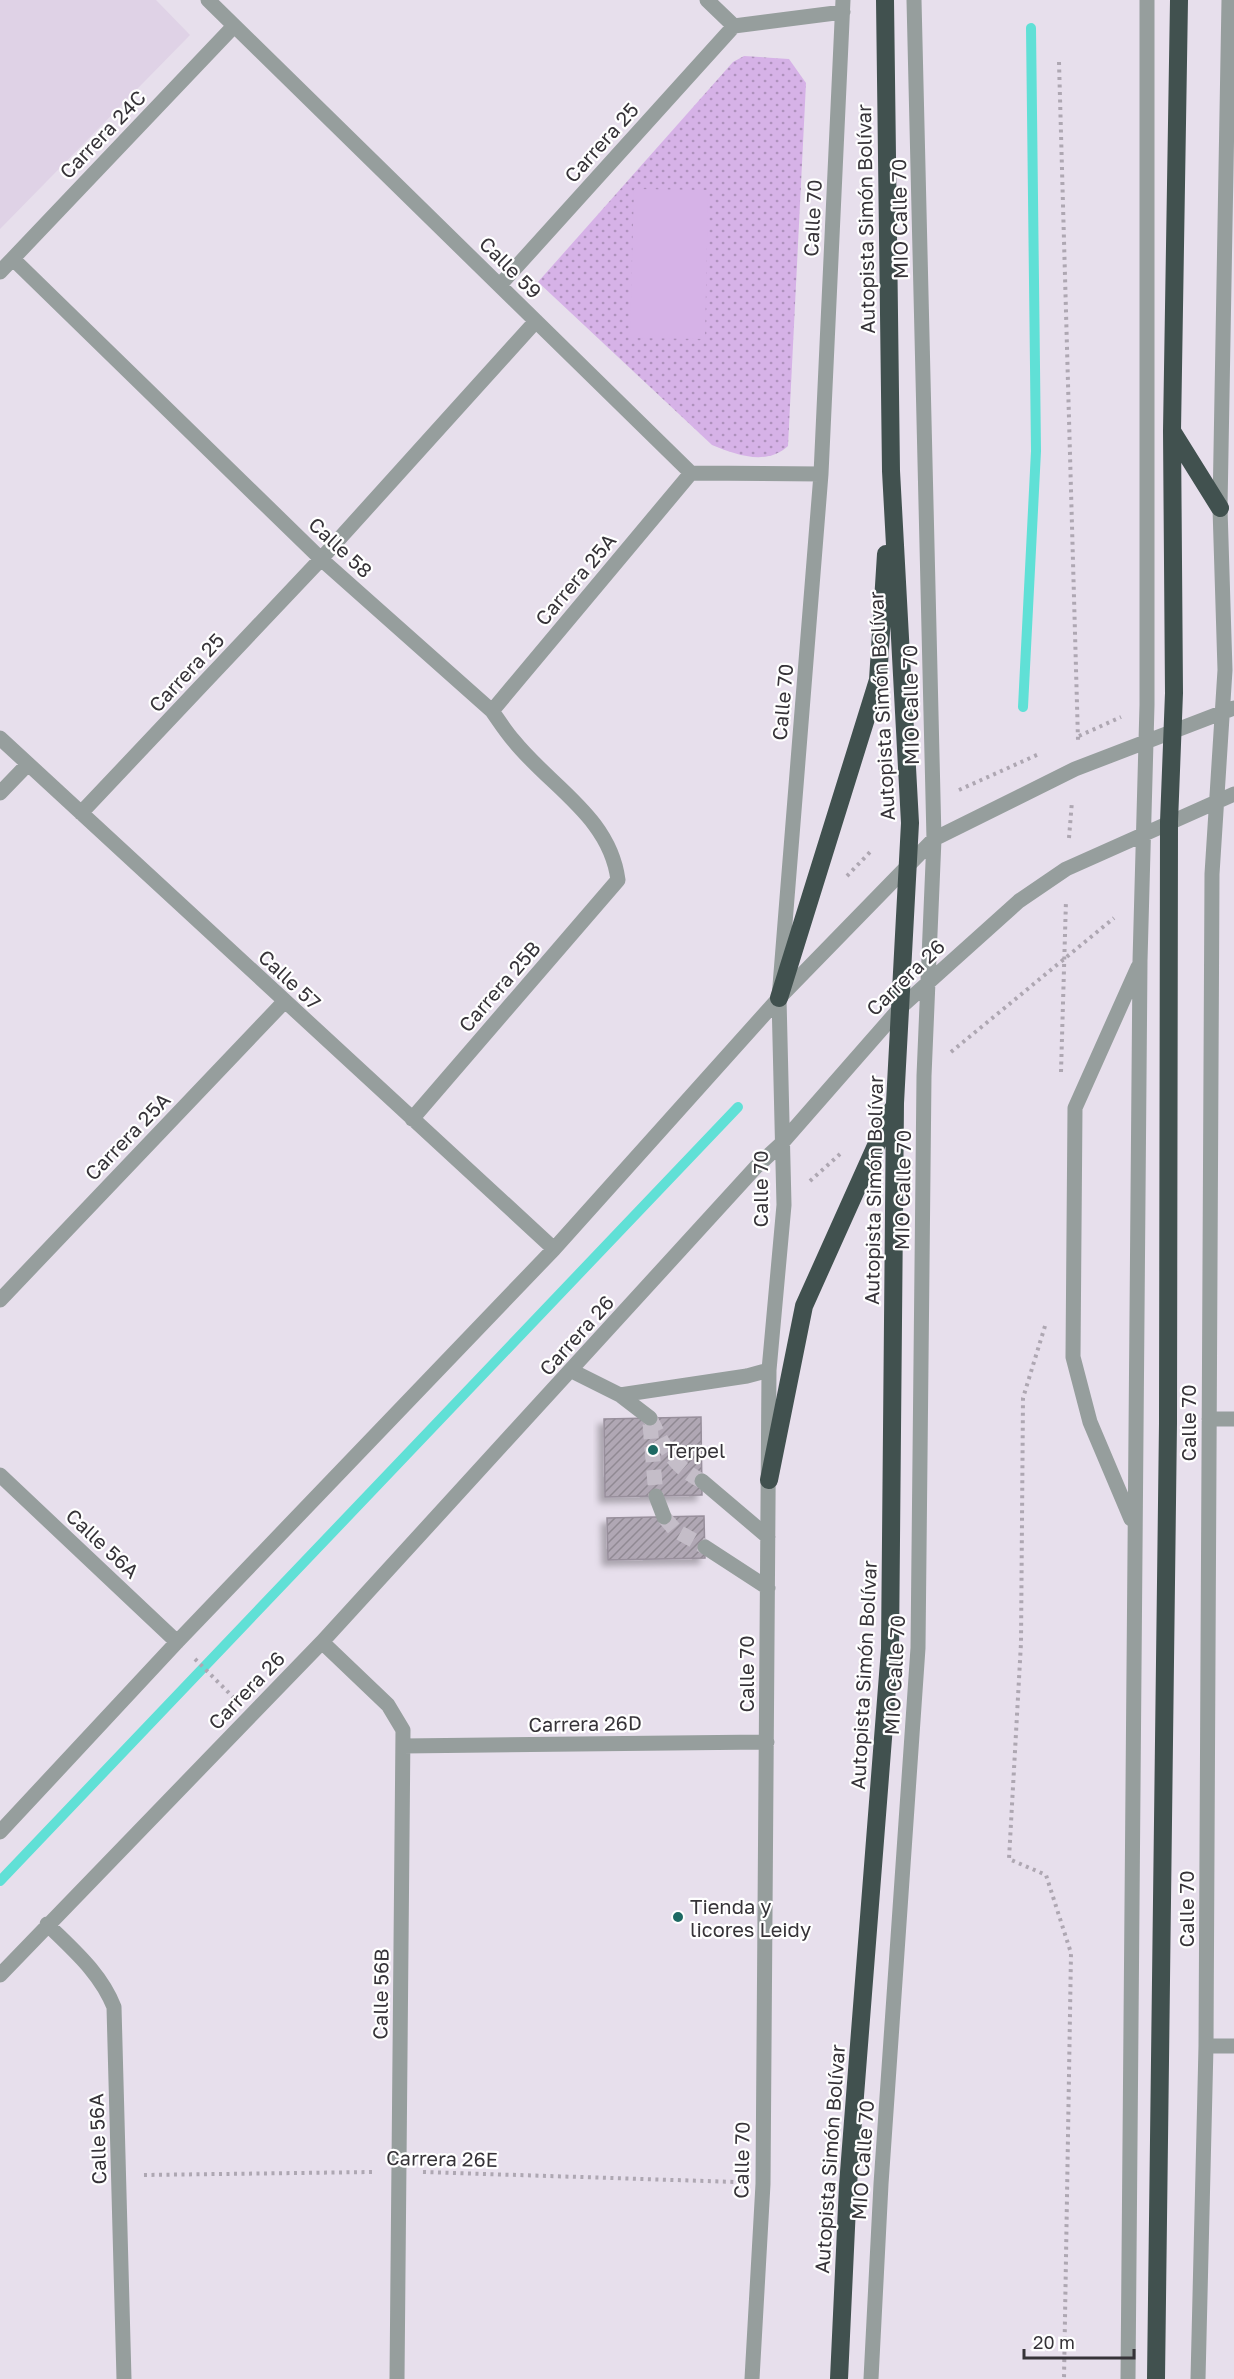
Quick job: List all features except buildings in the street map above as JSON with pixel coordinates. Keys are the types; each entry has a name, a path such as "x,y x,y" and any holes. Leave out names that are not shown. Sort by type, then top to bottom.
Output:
{"highway":[{"name":"Autopista Simón Bolívar","path":"840,2379 848,2185 885,1741 890,1649 895,1103 910,823 891,471 885,0"},
{"path":"1156,2379 1168,1423 1172,431 1179,0"},
{"path":"1172,431 1220,508"},
{"path":"778,998 878,680 891,471"},
{"path":"769,1480 804,1306 895,1103"}],"street":[{"name":"Calle 59","path":"208,0 691,473"},
{"path":"707,0 734,26 843,6"},
{"name":"MIO Calle 70","path":"871,2379 881,2184 918,1648 924,1076 934,839 914,0"},
{"path":"1128,2379 1140,961 1146,742 1147,0"},
{"name":"Calle 70","path":"1198,2379 1206,2046 1212,874 1216,802 1228,711 1220,508 1231,49 1229,0"},
{"name":"Calle 70","path":"752,2379 763,2184 769,1370 784,1205 778,998 821,474 843,6"},
{"name":"Carrera 24C","path":"0,272 234,26"},
{"name":"Carrera 25","path":"500,285 734,26"},
{"name":"Calle 58","path":"13,259 321,559 492,711 514,742 600,829 615,859 618,880"},
{"name":"Carrera 25","path":"81,813 321,559 536,321"},
{"path":"691,473 821,474"},
{"name":"Carrera 25A","path":"492,711 691,473"},
{"path":"0,1832 177,1642 554,1249 778,998 934,839 1074,769 1228,711"},
{"name":"Calle 57","path":"0,738 554,1249"},
{"path":"0,793 28,764"},
{"name":"Carrera 26","path":"0,1975 46,1924 322,1642 756,1167 781,1144 901,1007 1019,901 1066,869 1234,794"},
{"name":"Carrera 25B","path":"412,1119 618,880"},
{"path":"1134,1525 1090,1422 1073,1356 1075,1108 1140,961"},
{"name":"Carrera 25A","path":"0,1300 284,1002"},
{"path":"620,1395 747,1376 769,1370"},
{"path":"572,1371 620,1395 650,1418"},
{"path":"1209,1419 1234,1419"},
{"name":"Calle 56A","path":"0,1474 177,1642"},
{"path":"702,1481 768,1537"},
{"path":"656,1496 664,1517"},
{"path":"705,1547 768,1588"},
{"name":"Calle 56B","path":"322,1642 393,1711 403,1730 397,2379"},
{"name":"Carrera 26D","path":"403,1746 767,1742"},
{"name":"Calle 56A","path":"46,1924 94,1971 106,1986 114,2007 124,2379"},
{"path":"1206,2046 1234,2046"}],"path":[{"path":"1059,62 1079,736 1066,869 1066,957 1060,1081"},
{"path":"942,1060 1119,914"},
{"path":"809,1183 843,1151"},
{"path":"1047,1318 1023,1398 1021,1643 1009,1859 1046,1875 1071,1953 1064,2379"},
{"path":"194,1658 226,1691"},
{"name":"Carrera 26E","path":"120,2175 399,2171 763,2184"}],"shaded area":[{"path":"0,0 156,0 190,35 0,229"},
{"path":"744,56 789,59 806,83 788,446 770,456 761,457 741,455 712,445 538,282 733,62"},
{"path":"634,189 708,190 705,339 630,338"}],"waterway":[{"path":"1023,707 1036,451 1031,28"},
{"path":"0,1881 738,1107"}],"tunnel":[{"path":"650,1418 670,1455 684,1469 702,1481"},
{"path":"650,1424 656,1496"},
{"path":"664,1517 675,1530 705,1547"}],"place":[{"name":"Terpel","path":"653,1450"},
{"name":"Tienda y licores Leidy","path":"678,1917"}]}
